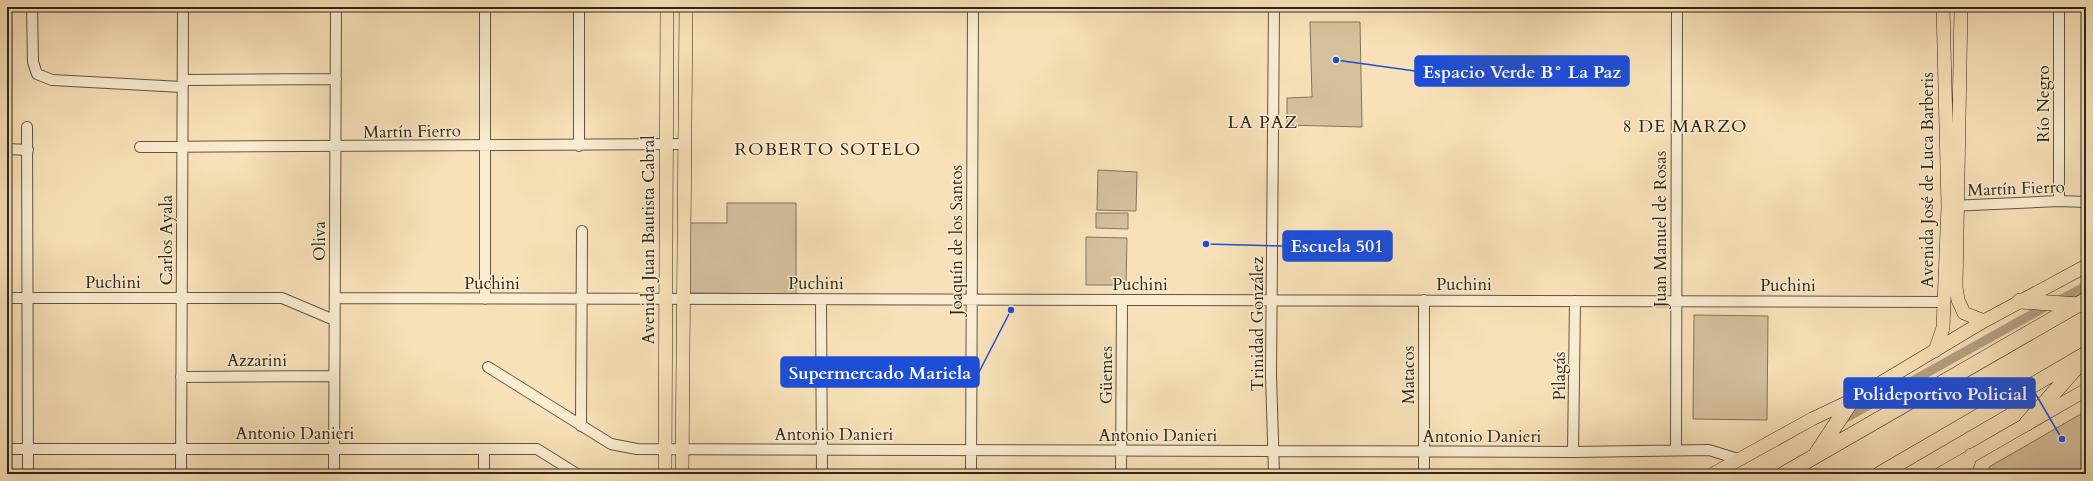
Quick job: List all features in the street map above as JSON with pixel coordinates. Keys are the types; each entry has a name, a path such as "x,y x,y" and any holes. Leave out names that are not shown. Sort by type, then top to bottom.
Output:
{"highway":[{"path":"2020,301 2082,302"},
{"path":"1784,474 2082,302"},
{"path":"2027,423 2086,355"},
{"path":"1880,474 2086,355"},
{"path":"1814,456 1852,400"}],"main road":[{"name":"Avenida Juan Bautista Cabral","path":"665,474 667,7"},
{"name":"Avenida Juan Bautista Cabral","path":"682,474 682,299 686,7"},
{"name":"Avenida José de Luca Barberis","path":"1943,7 1956,287 1958,300 1964,314 1984,321"},
{"name":"Avenida José de Luca Barberis","path":"1935,350 1943,328 1953,206 1961,7"},
{"path":"1713,474 1812,419 1852,400 1984,321 2086,266"},
{"path":"1940,474 2086,390"},
{"path":"1964,474 1971,455"}],"street":[{"path":"32,7 33,62 37,74 52,80 182,83 336,79"},
{"name":"Carlos Ayala","path":"181,474 183,7"},
{"name":"Oliva","path":"334,474 336,7"},
{"path":"485,7 485,299"},
{"path":"578,7 579,146"},
{"name":"Joaquín de los Santos","path":"971,474 973,7"},
{"name":"Trinidad González","path":"1274,7 1271,375 1274,474"},
{"name":"Juan Manuel de Rosas","path":"1676,450 1677,7"},
{"name":"Río Negro","path":"2059,7 2059,202"},
{"path":"27,127 28,474"},
{"name":"Martín Fierro","path":"140,147 579,146 684,144"},
{"path":"7,149 28,150"},
{"name":"Martín Fierro","path":"1953,206 2086,202"},
{"path":"581,426 580,299 582,231"},
{"name":"Puchini","path":"7,298 282,298 334,320"},
{"name":"Puchini","path":"335,298 1945,302"},
{"path":"820,299 822,474"},
{"name":"Güemes","path":"1121,474 1122,300"},
{"name":"Matacos","path":"1424,300 1424,474"},
{"name":"Pilagás","path":"1573,452 1575,301"},
{"name":"Antonio Danieri","path":"488,367 611,444 637,449 1424,452 1709,450 1738,460"},
{"name":"Azzarini","path":"181,377 334,376"},
{"name":"Antonio Danieri","path":"7,449 537,449 577,474"},
{"path":"484,449 484,474"}],"shaded area":[{"path":"1310,22 1360,22 1362,127 1287,125 1287,98 1312,97"},
{"path":"1098,170 1137,172 1136,211 1097,210"},
{"path":"727,203 796,203 796,294 689,293 689,223 727,223"},
{"path":"1096,213 1128,213 1128,229 1096,228"},
{"path":"1086,237 1127,238 1126,285 1086,285"},
{"path":"1694,315 1768,316 1767,420 1693,419"},
{"path":"2086,411 2086,474 1989,474 1989,467"}],"waterway":[{"path":"2060,300 2086,286"},
{"path":"1844,419 2045,307"}],"place":[{"name":"Espacio Verde B° La Paz","path":"1336,60"},
{"name":"Escuela 501","path":"1206,244"},
{"name":"Supermercado Mariela","path":"1011,310"},
{"name":"Polideportivo Policial","path":"2062,439"}],"district":[{"name":"LA PAZ","path":"1263,122"},
{"name":"8 DE MARZO","path":"1685,126"},
{"name":"ROBERTO SOTELO","path":"828,149"}]}
